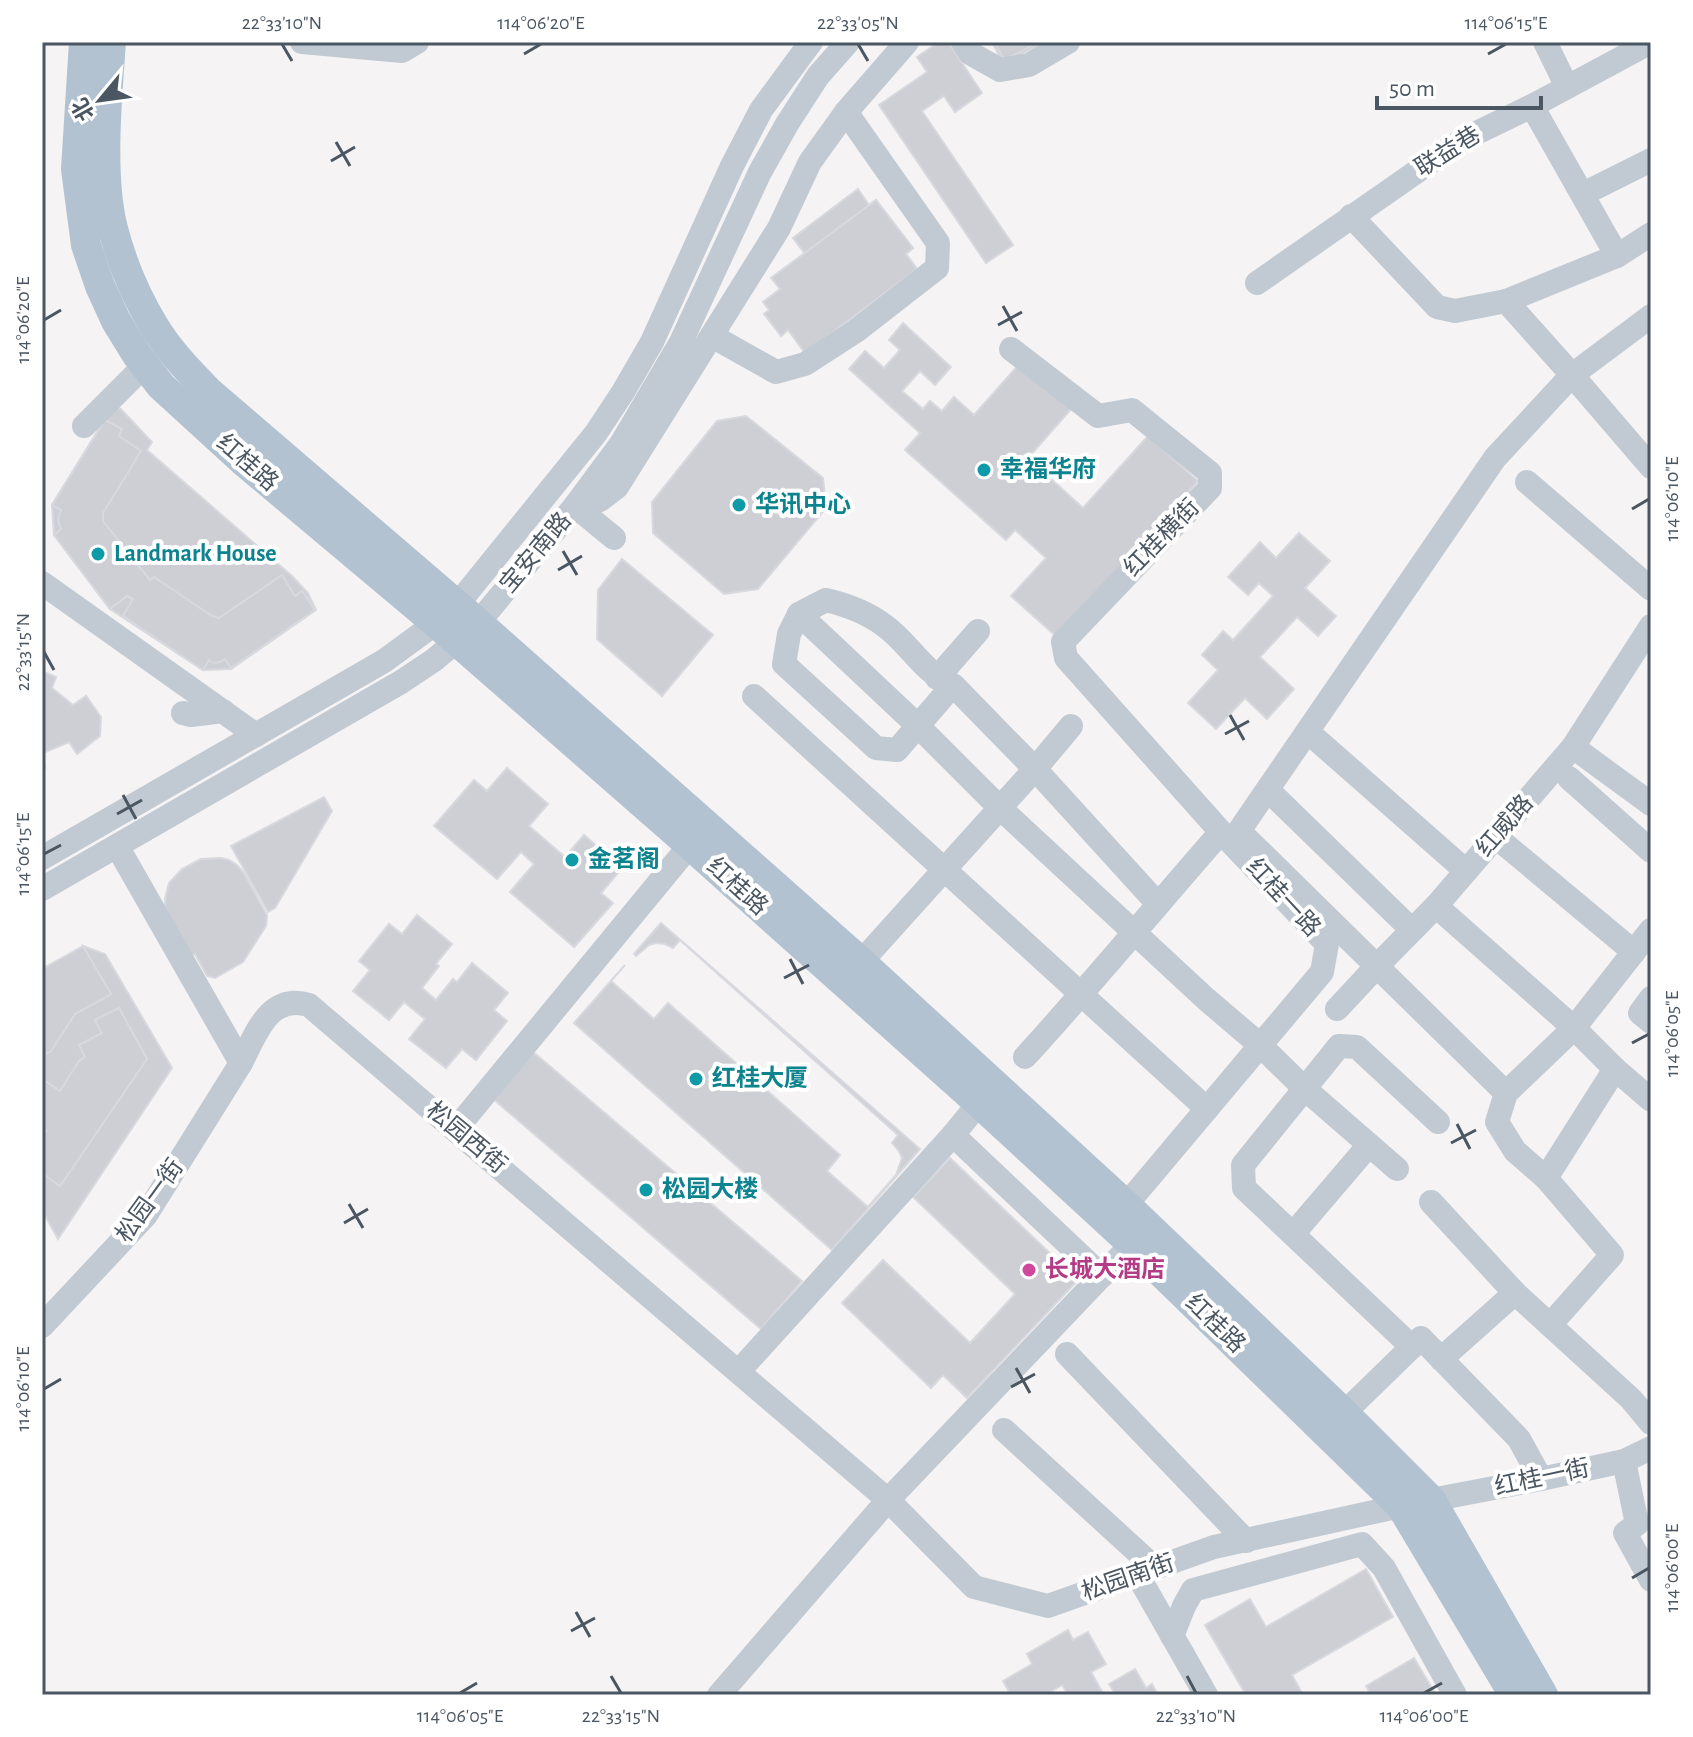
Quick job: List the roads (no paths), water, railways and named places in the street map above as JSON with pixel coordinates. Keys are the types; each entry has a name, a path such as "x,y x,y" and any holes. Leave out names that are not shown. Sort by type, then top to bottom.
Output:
{"main road":[{"name":"红桂路","path":"84,42 76,169 86,245 116,321 161,386 192,416 457,623 861,962 1126,1205 1431,1500 1543,1695"},
{"name":"红桂路","path":"111,42 106,160 111,222 132,286 155,328 178,359 209,392 690,845 1132,1244 1401,1506 1514,1695"}],"street":[{"path":"302,42 402,51 417,42"},
{"name":"宝安南路","path":"42,889 434,660 457,623 623,392 652,342 732,166 761,110 811,42"},
{"name":"宝安南路","path":"42,858 384,661 457,623 575,506 621,444 681,342 760,172 787,124 818,76 848,42"},
{"path":"575,506 600,500 617,487 779,228 810,162 846,112 907,42"},
{"path":"963,42 970,53 1000,70 1029,65 1068,42"},
{"path":"1545,42 1567,87"},
{"name":"联益巷","path":"1257,283 1462,140 1651,42"},
{"path":"1532,106 1617,256"},
{"path":"712,336 776,372 805,364 856,331 937,268 938,243 846,112"},
{"path":"1583,194 1651,160"},
{"path":"1351,216 1437,307 1455,311 1506,301 1617,256 1651,234"},
{"path":"1506,301 1651,467"},
{"path":"1506,1093 1239,831 1495,458 1572,375 1651,316"},
{"name":"红桂横街","path":"1011,349 1098,416 1132,410 1210,473 1210,488 1063,642 1066,658 1082,676"},
{"path":"84,426 145,365"},
{"path":"1527,482 1651,589"},
{"path":"575,506 614,538"},
{"path":"42,583 256,735"},
{"path":"978,631 945,682 917,725 897,750 876,748 784,664 789,634 799,614 826,600 848,605 886,626 945,682 1035,769 1158,904"},
{"path":"799,614 999,807 1206,999 1397,1169"},
{"name":"红威路","path":"1337,1009 1436,906 1573,747 1648,640"},
{"name":"红桂一路","path":"1082,676 1221,832 1327,944 1322,972 1126,1205"},
{"path":"754,696 1207,1109"},
{"path":"183,713 223,711"},
{"path":"861,962 1071,726"},
{"path":"1308,732 1466,871"},
{"path":"1573,747 1651,804"},
{"path":"1569,778 1651,851"},
{"path":"1268,790 1412,930"},
{"path":"1025,1057 1221,832"},
{"path":"1496,837 1634,952"},
{"path":"456,1129 690,845"},
{"path":"117,846 241,1063"},
{"path":"1436,906 1651,1100"},
{"path":"1550,1325 1612,1255 1546,1178 1515,1151 1497,1122 1506,1093 1574,1028 1651,930"},
{"path":"1651,998 1640,1013 1651,1022"},
{"name":"松园西街","path":"241,1063 270,1013 286,1003 309,1005 888,1500"},
{"path":"1412,1347 1244,1188 1243,1165 1339,1046 1357,1047 1438,1122"},
{"name":"松园一街","path":"42,1326 146,1215 241,1063"},
{"path":"1546,1178 1615,1069"},
{"path":"739,1371 979,1103"},
{"path":"953,1135 1102,1276"},
{"path":"1293,1234 1369,1145"},
{"path":"1431,1202 1515,1293 1631,1399 1651,1423"},
{"path":"719,1695 888,1500 1132,1244"},
{"path":"1441,1359 1515,1293"},
{"path":"1344,1413 1421,1338 1519,1439 1541,1479"},
{"path":"1067,1354 1246,1541"},
{"path":"1004,1430 1146,1571 1172,1636 1206,1695"},
{"name":"红桂一街","path":"1431,1500 1624,1461 1651,1448"},
{"path":"1624,1461 1637,1524 1625,1533 1651,1580"},
{"name":"松园南街","path":"888,1500 974,1587 1048,1606 1214,1547 1401,1506"},
{"path":"1284,1531 1292,1563"},
{"path":"1172,1636 1193,1590 1362,1544 1384,1568 1455,1695"}],"place":[{"name":"幸福华府","path":"984,470"},
{"name":"华讯中心","path":"739,505"},
{"name":"Landmark House","path":"98,554"},
{"name":"金茗阁","path":"572,860"},
{"name":"红桂大厦","path":"696,1079"},
{"name":"松园大楼","path":"646,1190"},
{"name":"长城大酒店","path":"1029,1270"}]}
